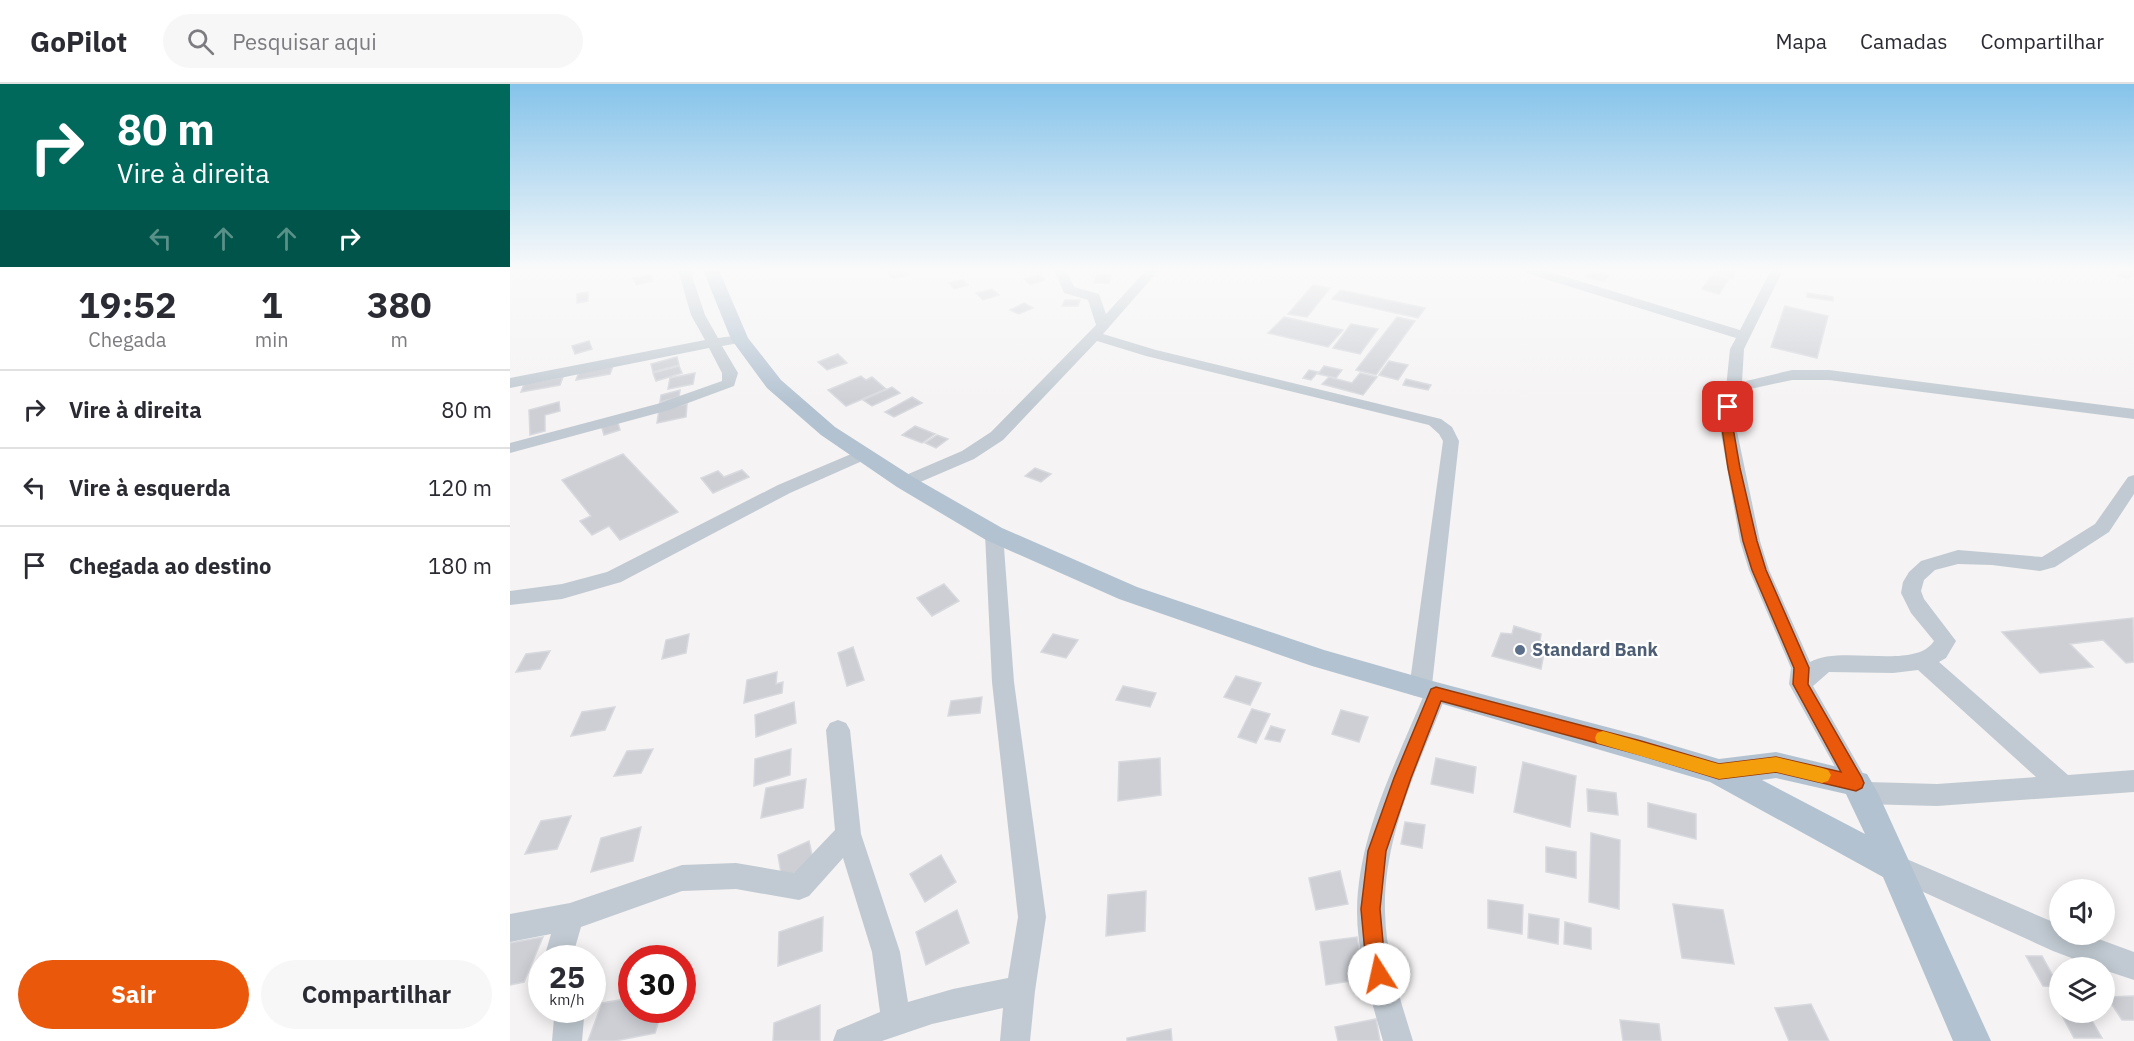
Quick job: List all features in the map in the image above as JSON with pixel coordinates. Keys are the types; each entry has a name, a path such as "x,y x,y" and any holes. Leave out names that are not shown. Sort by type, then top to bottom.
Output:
{"main road":[{"path":"730,315 740,339 774,384 828,430 905,482 994,534 1128,593 1321,659 1719,772 1895,866"},
{"path":"1719,772 1776,765 1860,788 1972,1041"}],"street":[{"path":"510,448 663,407 729,383 730,373 698,315"},
{"path":"1096,315 1098,331"},
{"path":"905,482 968,455 996,436 1113,315"},
{"path":"1676,315 1742,335"},
{"path":"1753,315 1737,350 1734,388 1727,422 1741,503 1759,570 1802,668 1800,684 1860,788 1936,795 2134,781"},
{"path":"1098,331 1151,353 1435,422 1446,431 1451,441 1428,691 1377,851 1371,909 1374,953 1398,1041"},
{"path":"510,383 712,342 740,339"},
{"path":"1734,388 1792,375 1829,375 2134,414"},
{"path":"510,597 530,597 589,586 614,577 784,489 863,454"},
{"path":"1800,684 1825,664 1906,664 1936,655 1943,647 1945,640 1919,609 1911,594 1913,580 1922,569 1940,559 1959,557 2040,564 2048,562 2102,528 2134,482"},
{"path":"994,534 1003,682 1032,917 1020,991 1015,1041"},
{"path":"1922,660 2064,787"},
{"path":"838,730 848,834 886,952 896,1021"},
{"path":"510,928 570,916 682,878 736,876 799,887 848,834"},
{"path":"1895,866 2062,941 2134,966"},
{"path":"562,945 570,916"},
{"path":"848,1041 868,1030 964,1000 1020,991"},
{"path":"567,1041 569,1023"}],"building":[{"path":"1403,315 1420,315 1418,318"},
{"path":"1782,315 1828,316 1817,358 1771,347"},
{"path":"1284,317 1343,330 1328,347 1268,333"},
{"path":"1397,317 1415,321 1376,375 1356,370"},
{"path":"1351,324 1378,329 1360,354 1333,348"},
{"path":"589,341 592,349 575,354 572,346"},
{"path":"838,354 847,363 827,370 818,362"},
{"path":"677,357 679,365 653,372 651,364"},
{"path":"1389,361 1408,365 1398,380 1379,375"},
{"path":"613,366 610,374 576,380 579,372"},
{"path":"679,366 682,373 656,381 653,373"},
{"path":"1324,366 1342,370 1336,378 1318,374"},
{"path":"1309,370 1318,372 1311,380 1303,378"},
{"path":"695,373 693,384 668,389 670,378"},
{"path":"1360,373 1377,377 1363,395 1322,384 1329,377 1352,383"},
{"path":"861,376 866,380 872,377 886,389 846,406 828,390"},
{"path":"563,377 560,385 521,392 524,384"},
{"path":"1406,379 1431,385 1428,390 1403,385"},
{"path":"892,387 900,393 872,406 863,400"},
{"path":"680,390 679,397 660,402 661,395"},
{"path":"912,397 922,403 894,417 885,412"},
{"path":"559,402 560,411 545,415 545,431 530,435 529,410"},
{"path":"687,404 686,417 657,423 659,410"},
{"path":"617,420 620,430 604,435 601,425"},
{"path":"915,426 935,434 922,443 902,435"},
{"path":"937,435 948,439 936,448 925,443"},
{"path":"623,454 678,512 620,540 609,526 592,535 580,521 591,516 562,480"},
{"path":"1035,468 1051,474 1041,482 1025,476"},
{"path":"742,470 749,477 713,493 701,478 718,471 724,477"},
{"path":"944,584 959,601 932,616 917,598"},
{"path":"2133,618 2134,662 2126,663 2103,640 2070,644 2093,667 2040,673 2002,632"},
{"name":"Standard Bank","path":"1514,626 1541,634 1540,641 1546,643 1541,669 1492,656 1501,633 1512,634"},
{"path":"689,634 686,653 662,659 666,640"},
{"path":"1053,634 1078,640 1066,658 1041,652"},
{"path":"853,647 864,680 847,686 838,653"},
{"path":"550,651 540,669 516,672 526,654"},
{"path":"777,672 776,684 783,682 782,693 744,703 747,680"},
{"path":"1236,676 1261,683 1250,705 1224,697"},
{"path":"1123,686 1156,693 1150,707 1116,700"},
{"path":"982,697 980,713 948,716 951,701"},
{"path":"794,702 796,723 756,737 755,715"},
{"path":"615,707 605,730 571,736 582,712"},
{"path":"1252,709 1270,714 1256,743 1238,737"},
{"path":"1341,710 1368,717 1359,742 1332,734"},
{"path":"1271,726 1285,730 1280,742 1265,739"},
{"path":"653,749 641,773 614,776 627,751"},
{"path":"791,749 790,775 754,786 755,759"},
{"path":"1160,758 1161,795 1118,801 1119,762"},
{"path":"1436,758 1476,767 1473,793 1431,784"},
{"path":"1523,762 1576,776 1570,827 1514,812"},
{"path":"806,779 803,808 761,818 766,788"},
{"path":"1587,789 1616,793 1618,815 1588,811"},
{"path":"1648,803 1696,814 1696,839 1648,827"},
{"path":"571,816 557,849 525,854 541,821"},
{"path":"1405,822 1425,825 1422,848 1401,844"},
{"path":"641,827 633,861 591,872 601,838"},
{"path":"1591,833 1620,840 1619,909 1589,902"},
{"path":"809,841 814,864 782,879 778,855"},
{"path":"1546,847 1576,852 1576,878 1546,872"},
{"path":"941,855 956,882 925,902 910,874"},
{"path":"1340,871 1348,904 1316,910 1309,878"},
{"path":"1146,891 1145,931 1106,936 1108,895"},
{"path":"1488,900 1523,905 1522,934 1488,928"},
{"path":"1673,904 1723,910 1734,964 1682,958"},
{"path":"957,910 969,943 926,965 916,932"},
{"path":"1529,914 1559,919 1558,944 1528,938"},
{"path":"823,917 822,951 778,966 779,932"},
{"path":"1565,922 1591,928 1591,949 1564,944"},
{"path":"543,937 540,945 528,945 528,973 524,982 510,985 510,943"},
{"path":"1357,937 1364,979 1326,985 1320,942"},
{"path":"2026,956 2042,956 2049,969 2049,986 2043,986"},
{"path":"2134,996 2134,1020 2122,1020 2115,1009 2115,997"},
{"path":"618,1000 618,1023 658,1023 655,1033 615,1041 588,1041 595,1023 606,1023 606,1002"},
{"path":"1811,1004 1829,1041 1789,1041 1775,1008"},
{"path":"820,1005 820,1041 773,1041 774,1023"},
{"path":"1376,1019 1380,1041 1338,1041 1335,1027"},
{"path":"1620,1020 1659,1024 1661,1041 1623,1041"},
{"path":"2066,1023 2093,1023 2102,1038 2074,1038"},
{"path":"1171,1029 1172,1041 1127,1041 1127,1038"}],"slow traffic":[{"path":"1603,738 1719,772 1776,765 1822,775"}],"place":[{"name":"Standard Bank","path":"1520,650"}],"route":[{"path":"1379,974 1374,953 1371,909 1377,851 1402,778 1436,693 1641,748 1719,772 1776,765 1856,783 1825,724 1800,684 1802,668 1759,570 1750,541 1734,468 1727,422 1728,407"}]}
